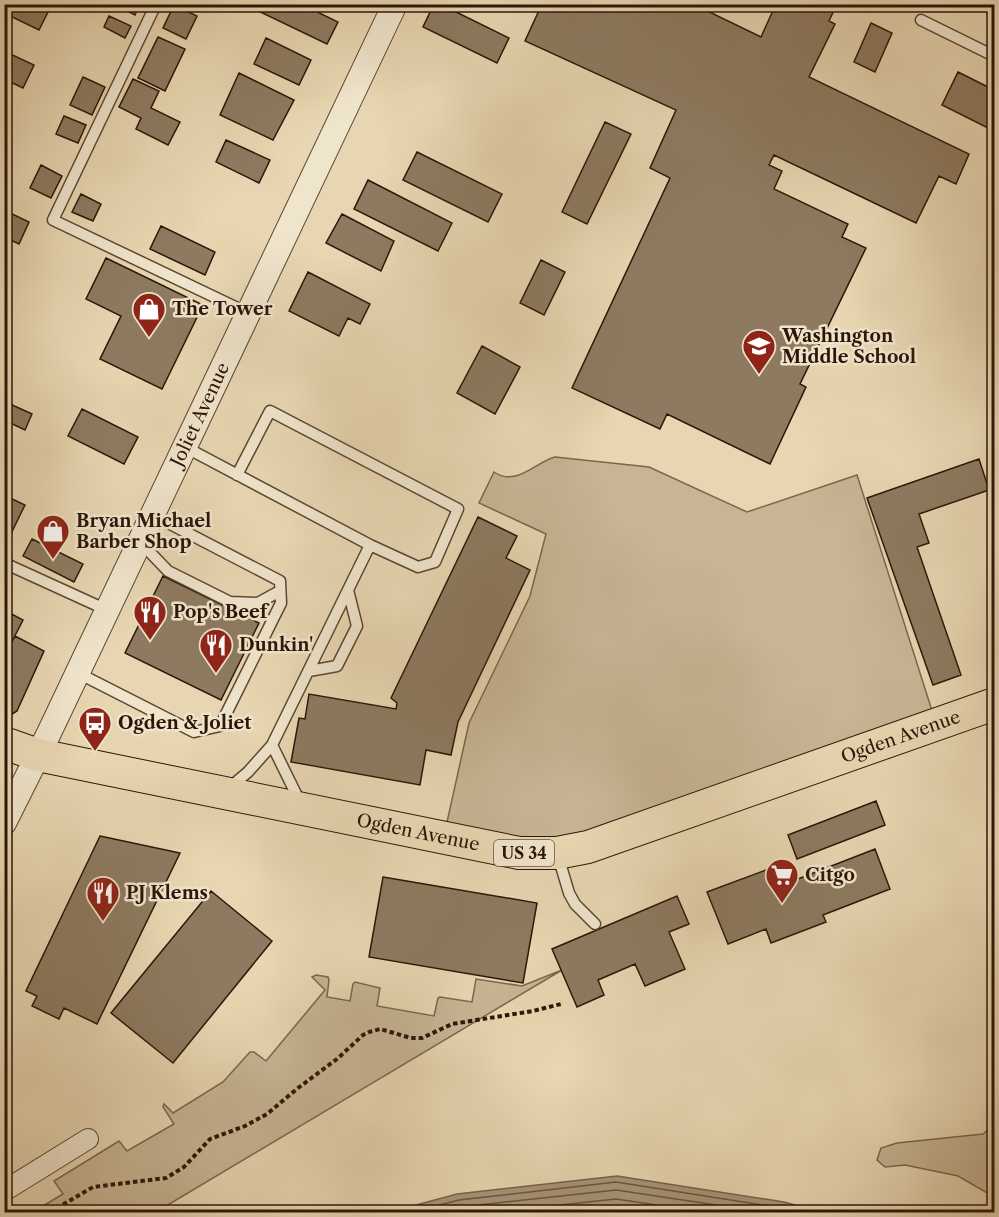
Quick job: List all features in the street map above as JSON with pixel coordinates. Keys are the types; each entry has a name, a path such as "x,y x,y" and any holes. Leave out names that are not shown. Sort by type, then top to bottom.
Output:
{"main road":[{"name":"Ogden Avenue","path":"4,743 39,755 519,853 557,853 588,847 994,705"}],"street":[{"name":"Joliet Avenue","path":"4,823 39,755 395,4"},
{"path":"7,1184 88,1139"}],"lane":[{"path":"156,4 53,220 248,313"},
{"path":"921,20 994,56"},
{"path":"185,447 237,475 370,545 418,567 435,562 458,509 270,411 237,475"},
{"path":"78,673 195,732 220,726 281,603 280,581 153,515"},
{"path":"140,542 168,571 230,602 258,603 280,591"},
{"path":"224,793 248,772 272,745 370,545"},
{"path":"4,563 107,611"},
{"path":"309,671 337,666 357,626 348,590"},
{"path":"272,745 303,809"},
{"path":"557,853 569,893 575,904 595,924"}],"path":[{"path":"50,1212 93,1188 172,1176 184,1167 210,1139 245,1126 267,1114 369,1032 380,1029 411,1038 422,1038 452,1024 533,1011 561,1004"}],"shaded area":[{"path":"555,457 649,467 747,512 857,475 935,720 583,843 445,831 469,723 530,596 546,534 479,503 494,472 510,477"},
{"path":"562,970 156,1212 33,1212 63,1194 54,1181 119,1141 127,1151 174,1124 163,1107 164,1104 173,1113 223,1082 250,1052 254,1052 266,1061 325,990 312,977 316,975 328,977 327,997 350,1001 355,982 380,988 377,1006 434,1016 440,997 472,1002 476,979 522,986"},
{"path":"994,1124 994,1197 958,1176 905,1165 885,1167 877,1160 881,1148 897,1143 983,1134"}],"water":[{"path":"617,1176 784,1202 820,1212 390,1212 457,1194"}],"building":[{"path":"4,4 37,4 49,10 39,30 4,13"},
{"path":"114,4 140,4 135,15"},
{"path":"257,4 301,4 338,22 327,44 254,9"},
{"path":"434,4 440,4 509,38 497,63 423,27"},
{"path":"542,4 693,4 761,37 776,4 837,4 829,21 835,24 809,77 969,154 956,184 939,176 916,223 774,155 769,165 782,171 774,189 848,224 842,237 866,248 800,384 806,387 770,464 667,414 660,429 572,388 670,178 650,168 676,110 525,41"},
{"path":"991,4 994,4 994,16 987,13"},
{"path":"174,5 197,16 186,39 163,28"},
{"path":"109,16 131,26 125,38 104,27"},
{"path":"871,23 892,33 875,72 854,62"},
{"path":"158,37 185,49 165,91 138,78"},
{"path":"266,38 311,60 299,85 254,64"},
{"path":"4,51 34,65 23,88 4,79"},
{"path":"958,72 994,90 994,131 942,105"},
{"path":"239,73 294,100 273,140 220,115"},
{"path":"83,77 105,87 92,115 70,105"},
{"path":"133,79 159,91 151,108 180,122 168,145 136,129 141,118 119,107"},
{"path":"64,116 86,125 78,143 56,134"},
{"path":"605,122 631,134 587,224 562,212"},
{"path":"226,140 270,160 259,183 216,162"},
{"path":"417,152 502,194 488,222 403,180"},
{"path":"41,165 62,176 51,198 30,188"},
{"path":"368,180 452,223 438,251 354,209"},
{"path":"81,194 101,204 93,221 72,212"},
{"path":"8,212 29,222 19,244 4,237 4,220"},
{"path":"342,214 394,241 381,271 326,243"},
{"path":"161,226 215,252 205,275 150,249"},
{"name":"The Tower","path":"106,258 203,305 162,389 100,359 121,316 86,299"},
{"path":"541,260 565,272 544,315 520,303"},
{"path":"308,272 370,304 360,324 348,318 339,336 289,311"},
{"path":"482,346 520,367 495,414 457,393"},
{"path":"10,404 32,414 25,430 4,420"},
{"path":"82,409 138,437 124,464 68,436"},
{"path":"979,459 989,490 919,514 929,543 917,547 961,675 933,685 867,498"},
{"path":"4,495 25,505 5,546 4,546"},
{"path":"478,517 517,536 506,558 530,570 458,722 451,755 426,750 420,785 291,762 299,718 305,719 309,694 396,709 397,703 391,698"},
{"name":"Bryan Michael Barber Shop","path":"32,539 83,564 74,582 23,556"},
{"path":"163,576 259,623 221,700 125,653"},
{"path":"4,610 23,620 4,657"},
{"path":"15,636 44,651 17,711 9,716 4,714 4,657"},
{"name":"Citgo","path":"876,801 885,825 797,859 788,835"},
{"name":"PJ Klems","path":"100,836 180,853 97,1024 64,1008 59,1019 32,1006 37,996 26,991"},
{"name":"Citgo","path":"875,849 890,889 823,915 826,922 771,943 766,929 728,944 707,892 790,861 798,879"},
{"path":"383,877 537,903 523,983 369,957"},
{"path":"211,891 272,941 173,1063 111,1013"},
{"path":"677,896 689,924 669,932 685,969 645,986 635,964 598,980 604,995 577,1007 552,949"}],"place":[{"name":"The Tower","path":"149,338"},
{"name":"Washington Middle School","path":"759,375"},
{"name":"Bryan Michael Barber Shop","path":"53,560"},
{"name":"Pop's Beef","path":"150,641"},
{"name":"Dunkin'","path":"216,674"},
{"name":"Ogden & Joliet","path":"95,752"},
{"name":"Citgo","path":"782,904"},
{"name":"PJ Klems","path":"103,922"}]}
